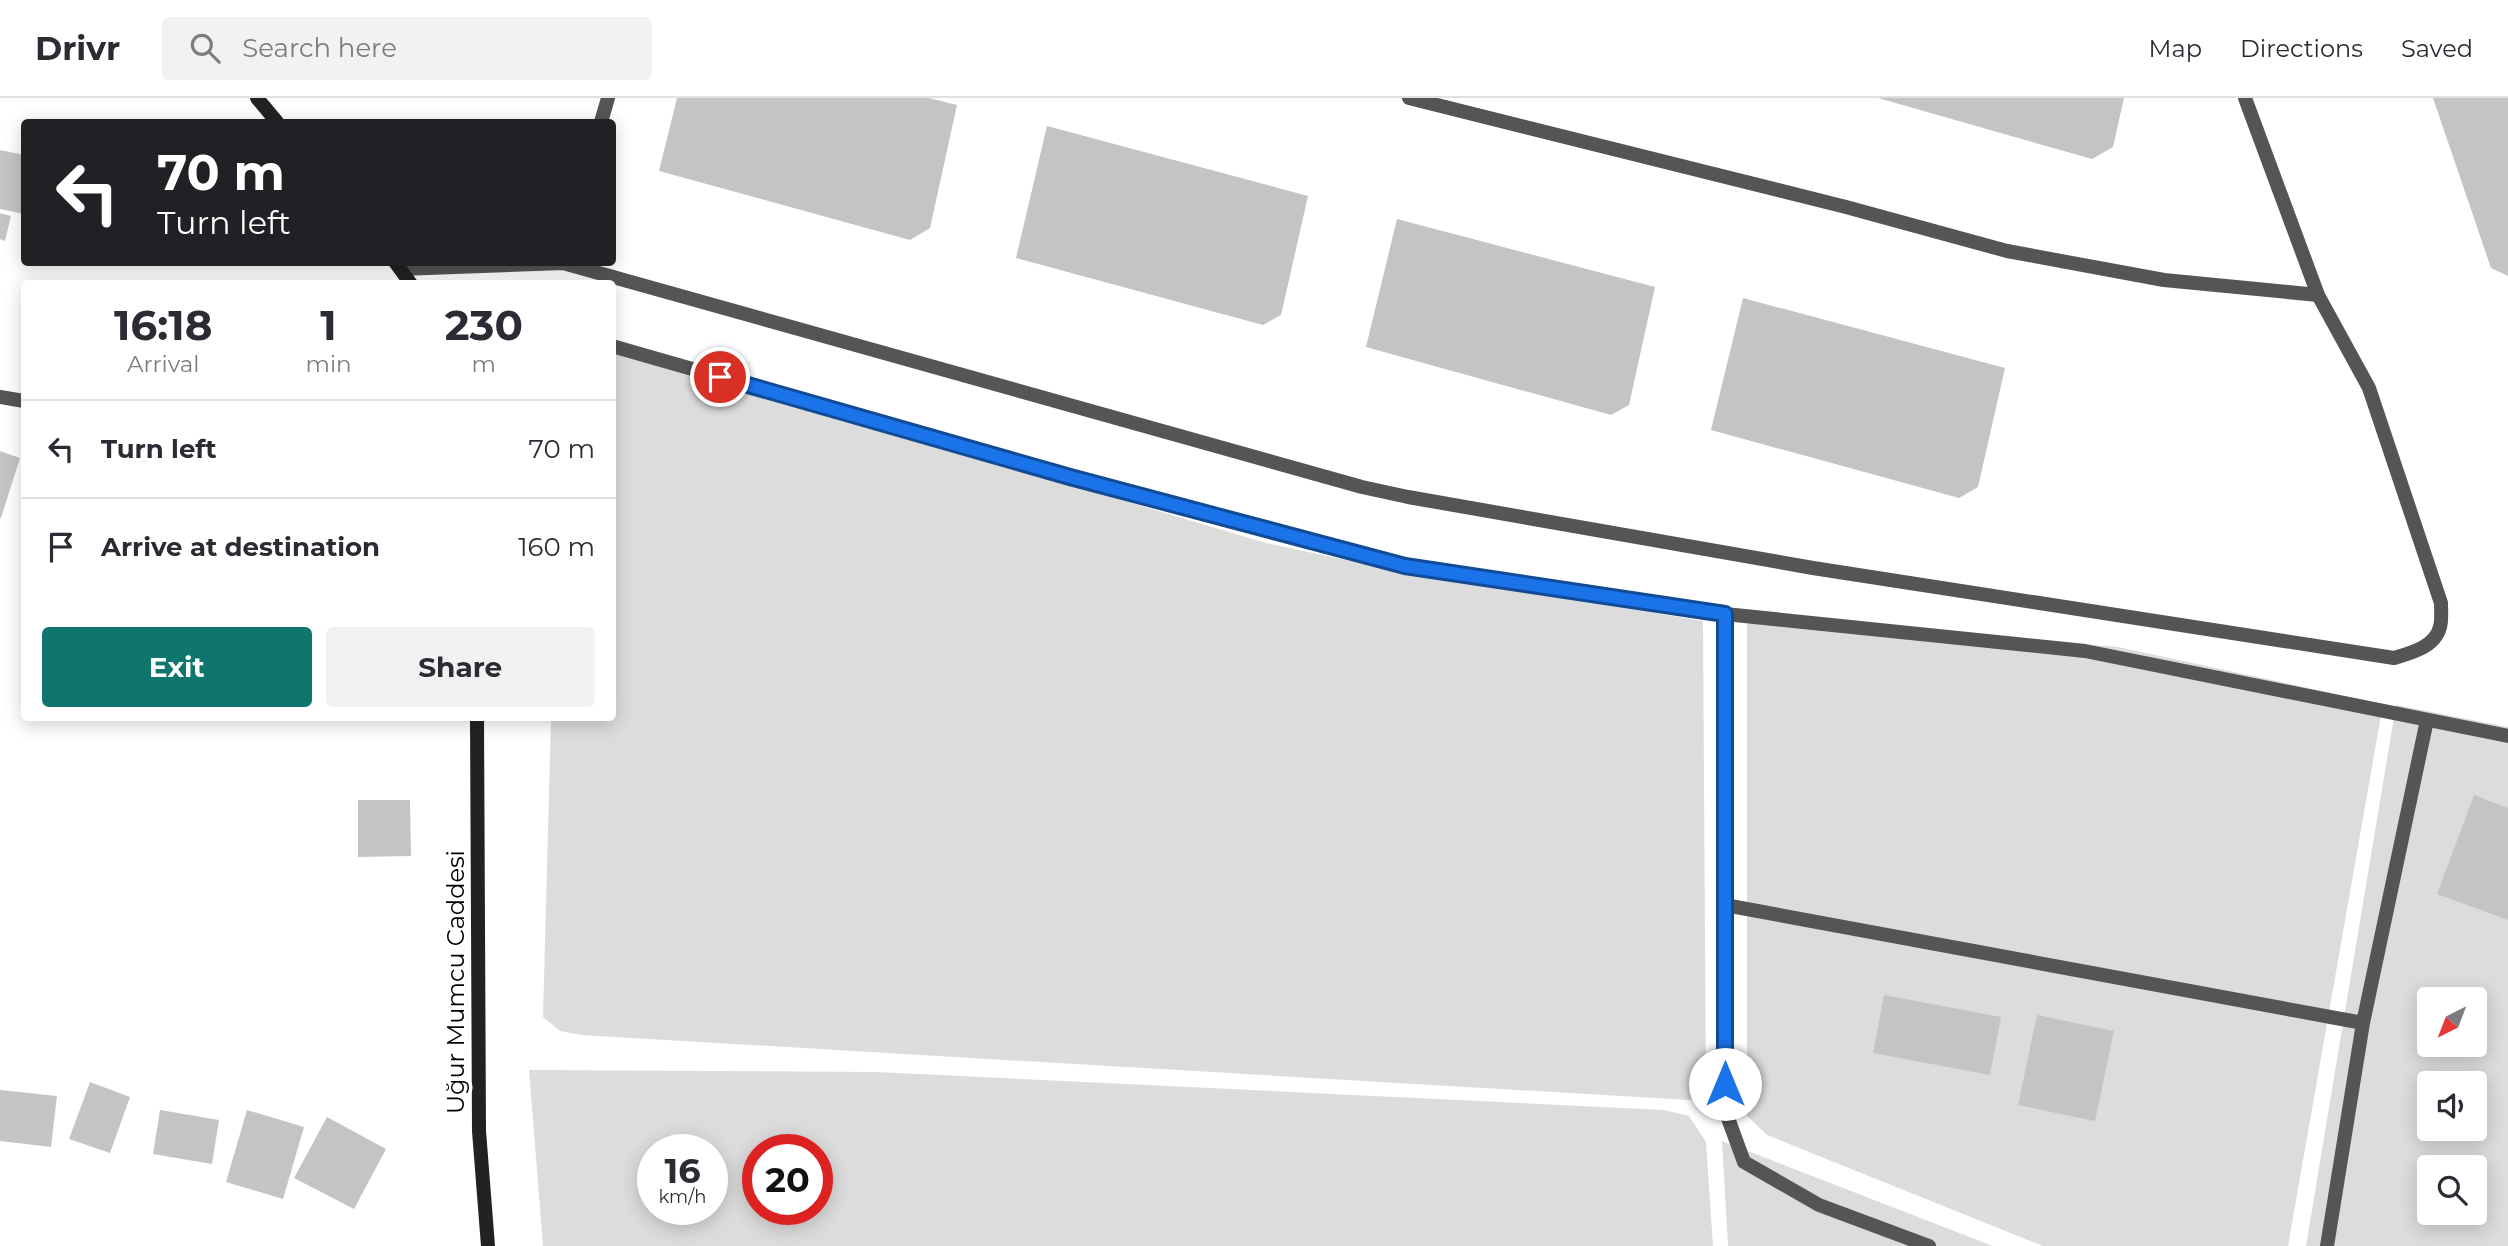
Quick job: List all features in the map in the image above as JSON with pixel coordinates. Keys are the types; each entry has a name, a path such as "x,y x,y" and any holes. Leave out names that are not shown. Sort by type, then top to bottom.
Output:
{"street":[{"path":"257,98 274,119"},
{"path":"602,119 608,98"},
{"path":"1409,98 1846,206 2007,250 2164,280 2318,295"},
{"path":"574,266 1349,483 1408,497 1813,568 2393,658 2415,652 2429,643 2440,629 2441,603 2369,388 2318,295 2245,98"},
{"path":"616,347 1070,477 1405,566 1725,614 2085,651 2508,736"},
{"path":"0,397 21,400"},
{"path":"1725,614 1725,1110 1744,1161 1819,1205 1929,1246"},
{"path":"2327,1246 2363,1023 2427,720"},
{"name":"Uğur Mumcu Caddesi","path":"477,721 479,1131 488,1246"},
{"path":"1725,905 2363,1023"}],"shaded area":[{"path":"616,350 1266,543 1388,569 1703,621 1706,1101 581,1035 560,1031 543,1017 551,721 616,721"},
{"path":"1747,617 2118,647 2383,704 2288,1246 2043,1246 1767,1135 1747,1116"},
{"path":"2396,705 2508,727 2508,1246 2306,1246"},
{"path":"529,1070 876,1072 1664,1110 1689,1116 1706,1142 1713,1246 543,1246"},
{"path":"1722,1141 1993,1246 1728,1246"}],"building":[{"path":"677,98 929,98 957,105 930,228 910,240 659,171"},
{"path":"1878,98 2124,98 2113,147 2092,159"},
{"path":"2433,98 2508,98 2508,276 2491,268"},
{"path":"1047,126 1308,196 1281,315 1263,325 1016,258"},
{"path":"0,150 21,154 21,213 0,209"},
{"path":"0,213 11,216 5,241 0,239"},
{"path":"1397,219 1655,287 1629,405 1611,415 1366,347"},
{"path":"1743,298 2005,368 1978,487 1959,498 1711,430"},
{"path":"0,451 20,458 1,518 0,518"},
{"path":"2474,795 2508,808 2508,920 2437,894"},
{"path":"358,800 410,800 411,856 358,857"},
{"path":"1884,995 2001,1017 1990,1075 1873,1053"},
{"path":"2037,1015 2114,1031 2095,1121 2018,1105"},
{"path":"90,1082 130,1097 110,1153 69,1139"},
{"path":"0,1090 57,1096 51,1147 0,1141"},
{"path":"160,1110 219,1120 212,1164 153,1154"},
{"path":"247,1110 304,1127 283,1199 226,1182"},
{"path":"327,1117 386,1149 354,1209 294,1178"}],"route":[{"path":"720,377 1070,477 1405,566 1725,614 1725,1084"}]}
